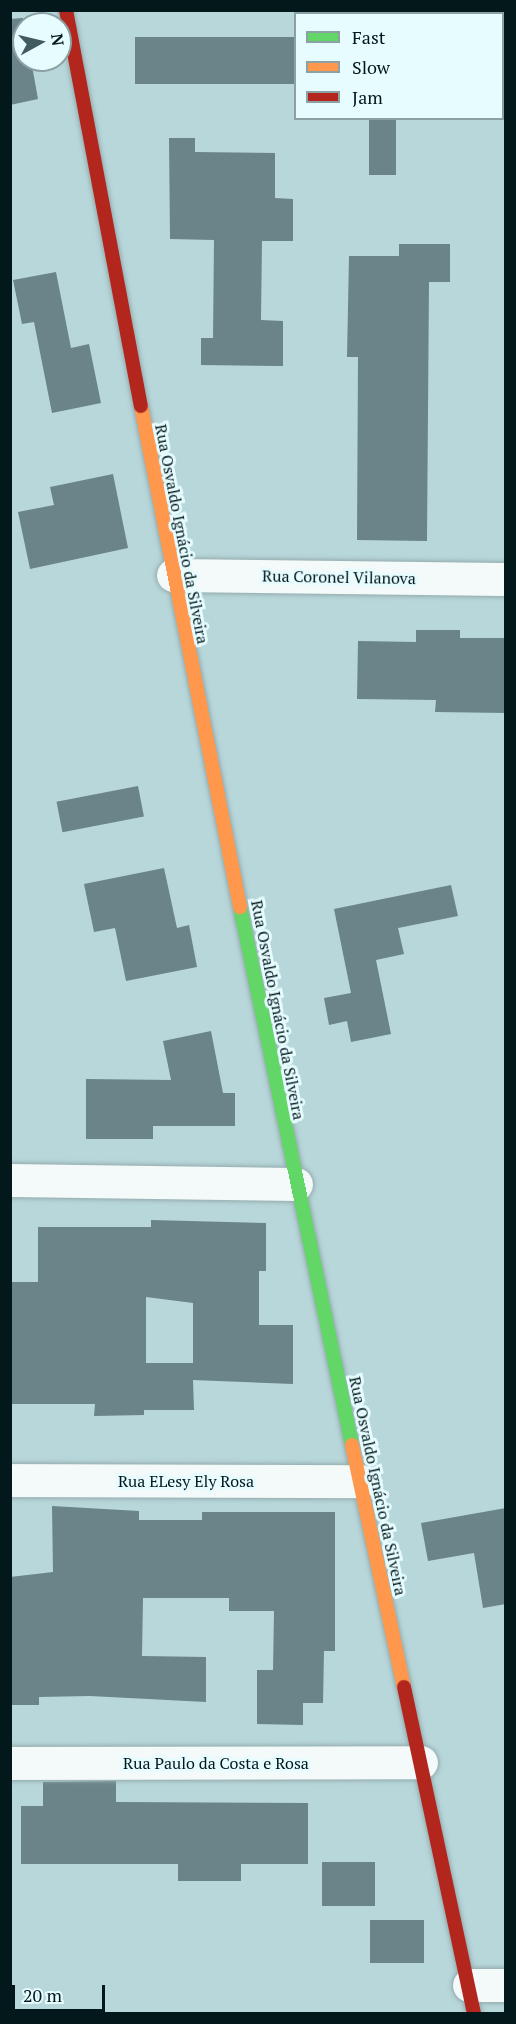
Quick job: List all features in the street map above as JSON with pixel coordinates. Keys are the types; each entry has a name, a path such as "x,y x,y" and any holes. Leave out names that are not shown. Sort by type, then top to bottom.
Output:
{"street":[{"name":"Rua Osvaldo Ignácio da Silveira","path":"66,10 173,575 296,1184 471,1999"},
{"name":"Rua Coronel Vilanova","path":"173,575 506,579"},
{"path":"10,1180 296,1184"},
{"name":"Rua ELesy Ely Rosa","path":"10,1480 361,1481"},
{"name":"Rua Paulo da Costa e Rosa","path":"10,1763 421,1762"},
{"path":"471,1999 506,1985"}],"building":[{"path":"10,19 12,19 12,72 33,72 38,99 10,105"},
{"path":"135,37 294,37 294,84 135,84"},
{"path":"369,120 396,120 396,175 369,175"},
{"path":"169,138 195,138 195,152 275,153 275,198 293,199 293,241 262,241 261,320 283,321 283,366 201,365 201,338 213,338 214,240 170,239"},
{"path":"399,244 450,244 450,282 429,282 427,541 357,540 358,357 347,357 349,256 399,256"},
{"path":"56,272 71,348 89,344 101,403 52,413 34,322 22,324 13,280"},
{"path":"113,474 128,548 30,569 18,512 54,505 50,487"},
{"path":"416,630 460,630 460,638 506,638 506,713 435,712 436,700 357,699 358,641 416,642"},
{"path":"138,786 144,816 62,832 57,802"},
{"path":"164,868 177,928 189,925 197,967 126,981 115,928 94,932 84,884"},
{"path":"451,885 458,916 398,928 404,954 376,960 391,1034 351,1042 347,1021 329,1025 324,998 351,993 334,909"},
{"path":"211,1031 223,1093 235,1093 235,1126 153,1126 153,1139 86,1139 86,1079 171,1080 163,1041"},
{"path":"151,1220 266,1223 266,1271 259,1271 259,1325 293,1325 293,1384 193,1380 194,1410 144,1410 144,1415 94,1416 95,1404 10,1404 10,1282 38,1282 38,1227 151,1227","holes":["146,1297 193,1303 193,1363 146,1363"]},
{"path":"52,1506 139,1511 139,1520 202,1520 202,1512 335,1512 335,1651 324,1651 323,1703 303,1703 303,1725 257,1724 257,1670 273,1670 274,1611 229,1611 229,1598 143,1598 142,1656 206,1657 206,1702 90,1696 39,1697 39,1705 10,1705 10,1577 53,1572"},
{"path":"506,1508 506,1604 483,1608 474,1553 428,1561 421,1523"},
{"path":"116,1781 116,1802 308,1803 308,1864 241,1864 241,1881 178,1881 178,1864 21,1864 21,1806 43,1806 43,1782"},
{"path":"322,1862 375,1862 375,1906 322,1906"},
{"path":"370,1920 424,1920 424,1963 370,1963"}],"traffic: fast":[{"path":"240,907 352,1445"}],"traffic: slow":[{"path":"141,406 240,907"},
{"path":"352,1445 404,1687"}],"traffic: jam":[{"path":"66,10 141,406"},
{"path":"404,1687 474,2014"}]}
